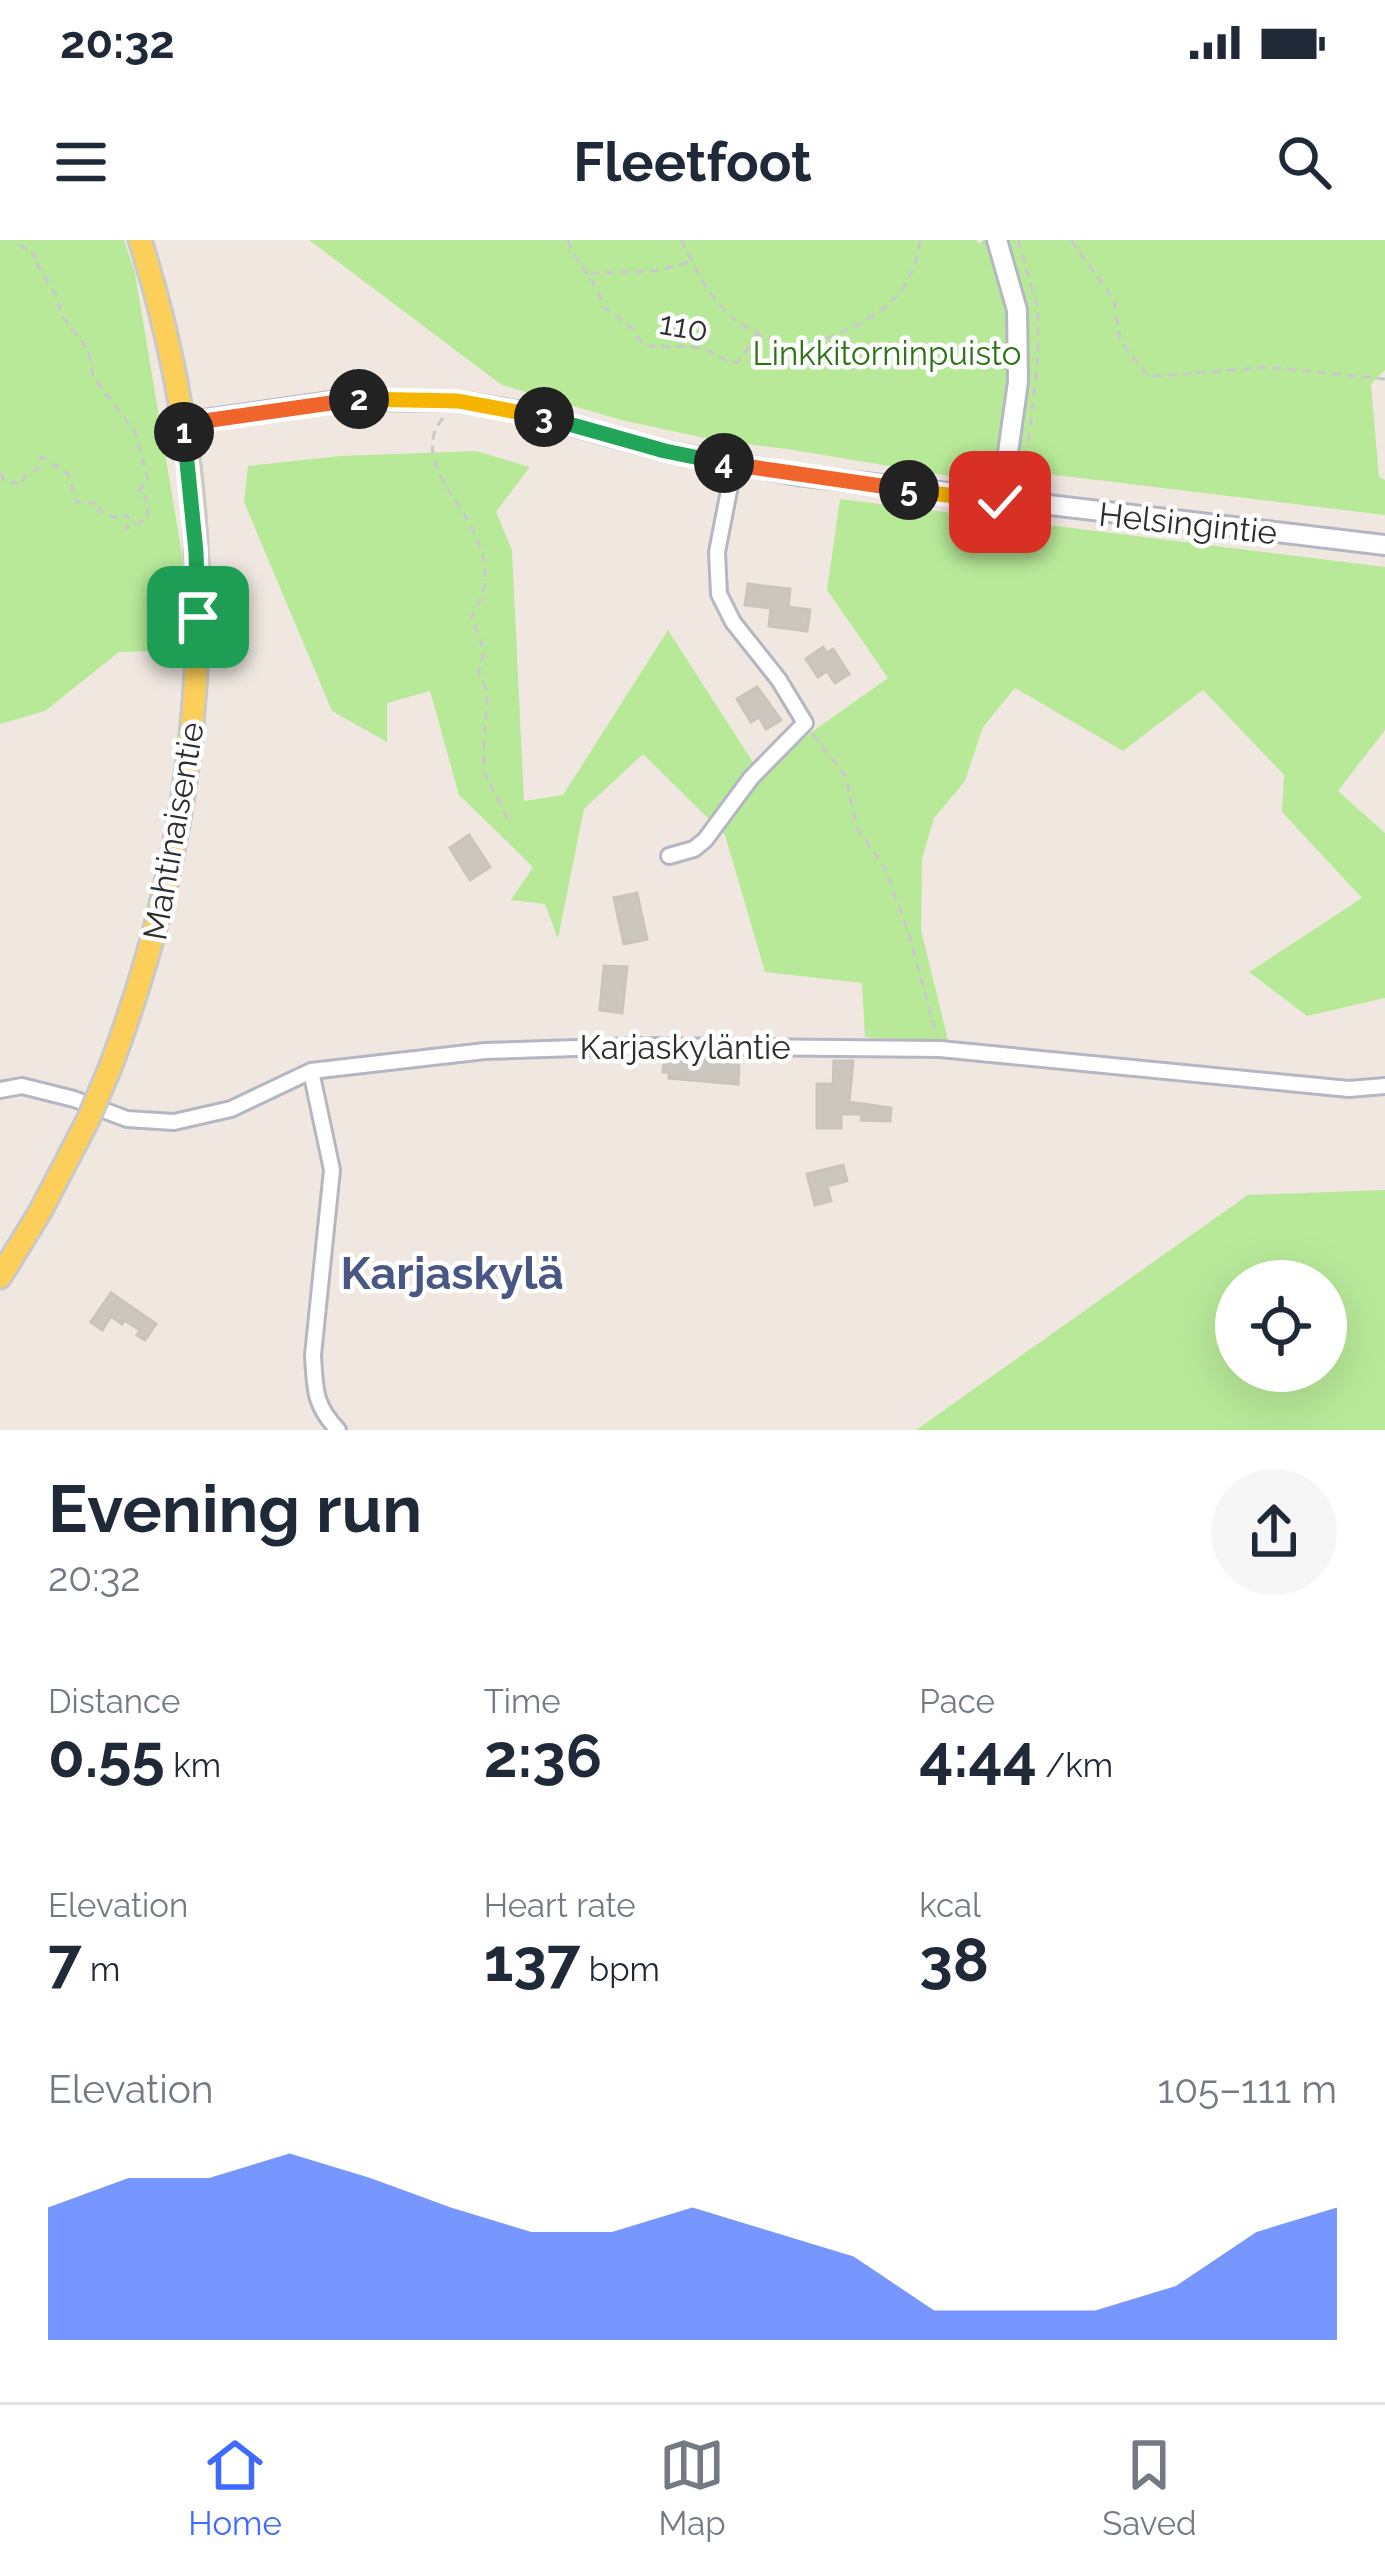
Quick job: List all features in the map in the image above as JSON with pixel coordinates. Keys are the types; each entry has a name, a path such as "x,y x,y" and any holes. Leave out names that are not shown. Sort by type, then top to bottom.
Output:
{"main road":[{"path":"140,240 165,330 183,424"},
{"path":"997,240 1017,310 1018,382 1000,502"},
{"name":"Helsingintie","path":"183,424 345,400 458,401 527,412 734,465 1000,502 1385,545"},
{"name":"Mahtinaisentie","path":"0,1277 40,1212 110,1068 155,939 176,851 190,771 198,617 183,424"}],"street":[{"path":"668,856 694,849 704,840 751,778 805,723 733,622 719,594 717,552 734,465"},
{"name":"Karjaskyläntie","path":"0,1090 22,1086 127,1119 174,1122 232,1109 310,1071 538,1048 940,1049 1348,1088 1385,1085"},
{"path":"310,1071 332,1170 314,1384 319,1410 338,1430"}],"path":[{"path":"0,473 4,480 21,485 41,457 68,473 77,502 99,503 99,511 119,519 126,515 130,520 126,529 148,518 146,498 139,491 148,481 135,432 93,376 89,351 62,316 36,256 20,240"},
{"name":"110","path":"568,240 604,307 631,327 643,345 680,350 699,347 728,363 738,362 748,354 758,333"},
{"path":"681,240 704,284 736,322 781,344 809,342 854,326 896,297 918,260 920,240"},
{"path":"1071,240 1114,300 1120,340 1149,377 1268,367 1385,379"},
{"path":"589,273 656,271 692,262"},
{"path":"458,401 437,424 429,446 434,470 452,490 478,536 483,598 470,617 484,650 478,671 487,692 483,770 509,821"},
{"path":"805,723 846,777 857,828 885,868 909,934 940,1049"}],"green space":[{"path":"0,240 124,240 135,273 183,560 168,663 154,651 119,652 45,711 0,724"},
{"name":"Linkkitorninpuisto","path":"309,240 976,240 979,244 984,240 1385,240 1385,370 1371,384 1379,477 1385,480 1385,515 989,467 986,482 714,440 621,420 502,385"},
{"path":"476,451 530,467 496,512 512,550 524,801 563,795 668,630 758,770 888,678 827,590 840,499 1385,567 1385,730 1338,791 1385,833 1385,998 1307,1016 1249,972 1362,898 1282,812 1284,775 1203,690 1123,751 1015,688 983,727 965,781 934,818 922,859 921,930 949,1044 865,1037 862,983 765,972 725,835 643,754 584,809 558,939 545,904 511,900 533,867 459,795 430,691 387,703 387,742 332,711 244,502 248,466 340,456"},
{"path":"1385,1190 1385,1430 916,1430 1248,1195"}],"building":[{"path":"748,584 790,589 788,607 810,610 807,631 769,626 771,608 745,605"},
{"path":"823,647 827,653 833,649 849,674 835,683 827,671 818,677 806,659"},
{"path":"757,687 781,720 766,729 759,717 751,722 737,699"},
{"path":"469,835 490,867 470,880 450,848"},
{"path":"637,893 647,939 624,944 614,898"},
{"path":"604,966 627,967 622,1013 600,1010"},
{"path":"664,1058 739,1058 738,1084 669,1078 669,1072 663,1072"},
{"path":"834,1061 853,1061 849,1102 891,1108 890,1121 841,1114 841,1128 817,1128 817,1084 833,1084"},
{"path":"843,1165 847,1181 827,1186 831,1201 815,1205 807,1174"},
{"path":"111,1293 156,1324 145,1340 137,1335 140,1330 124,1320 122,1324 111,1316 102,1330 91,1322"}],"district":[{"name":"Karjaskylä","path":"452,1273"}],"route":[{"path":"198,617 183,424 302,405 387,398 458,401 527,412 734,465 1000,502"}]}
